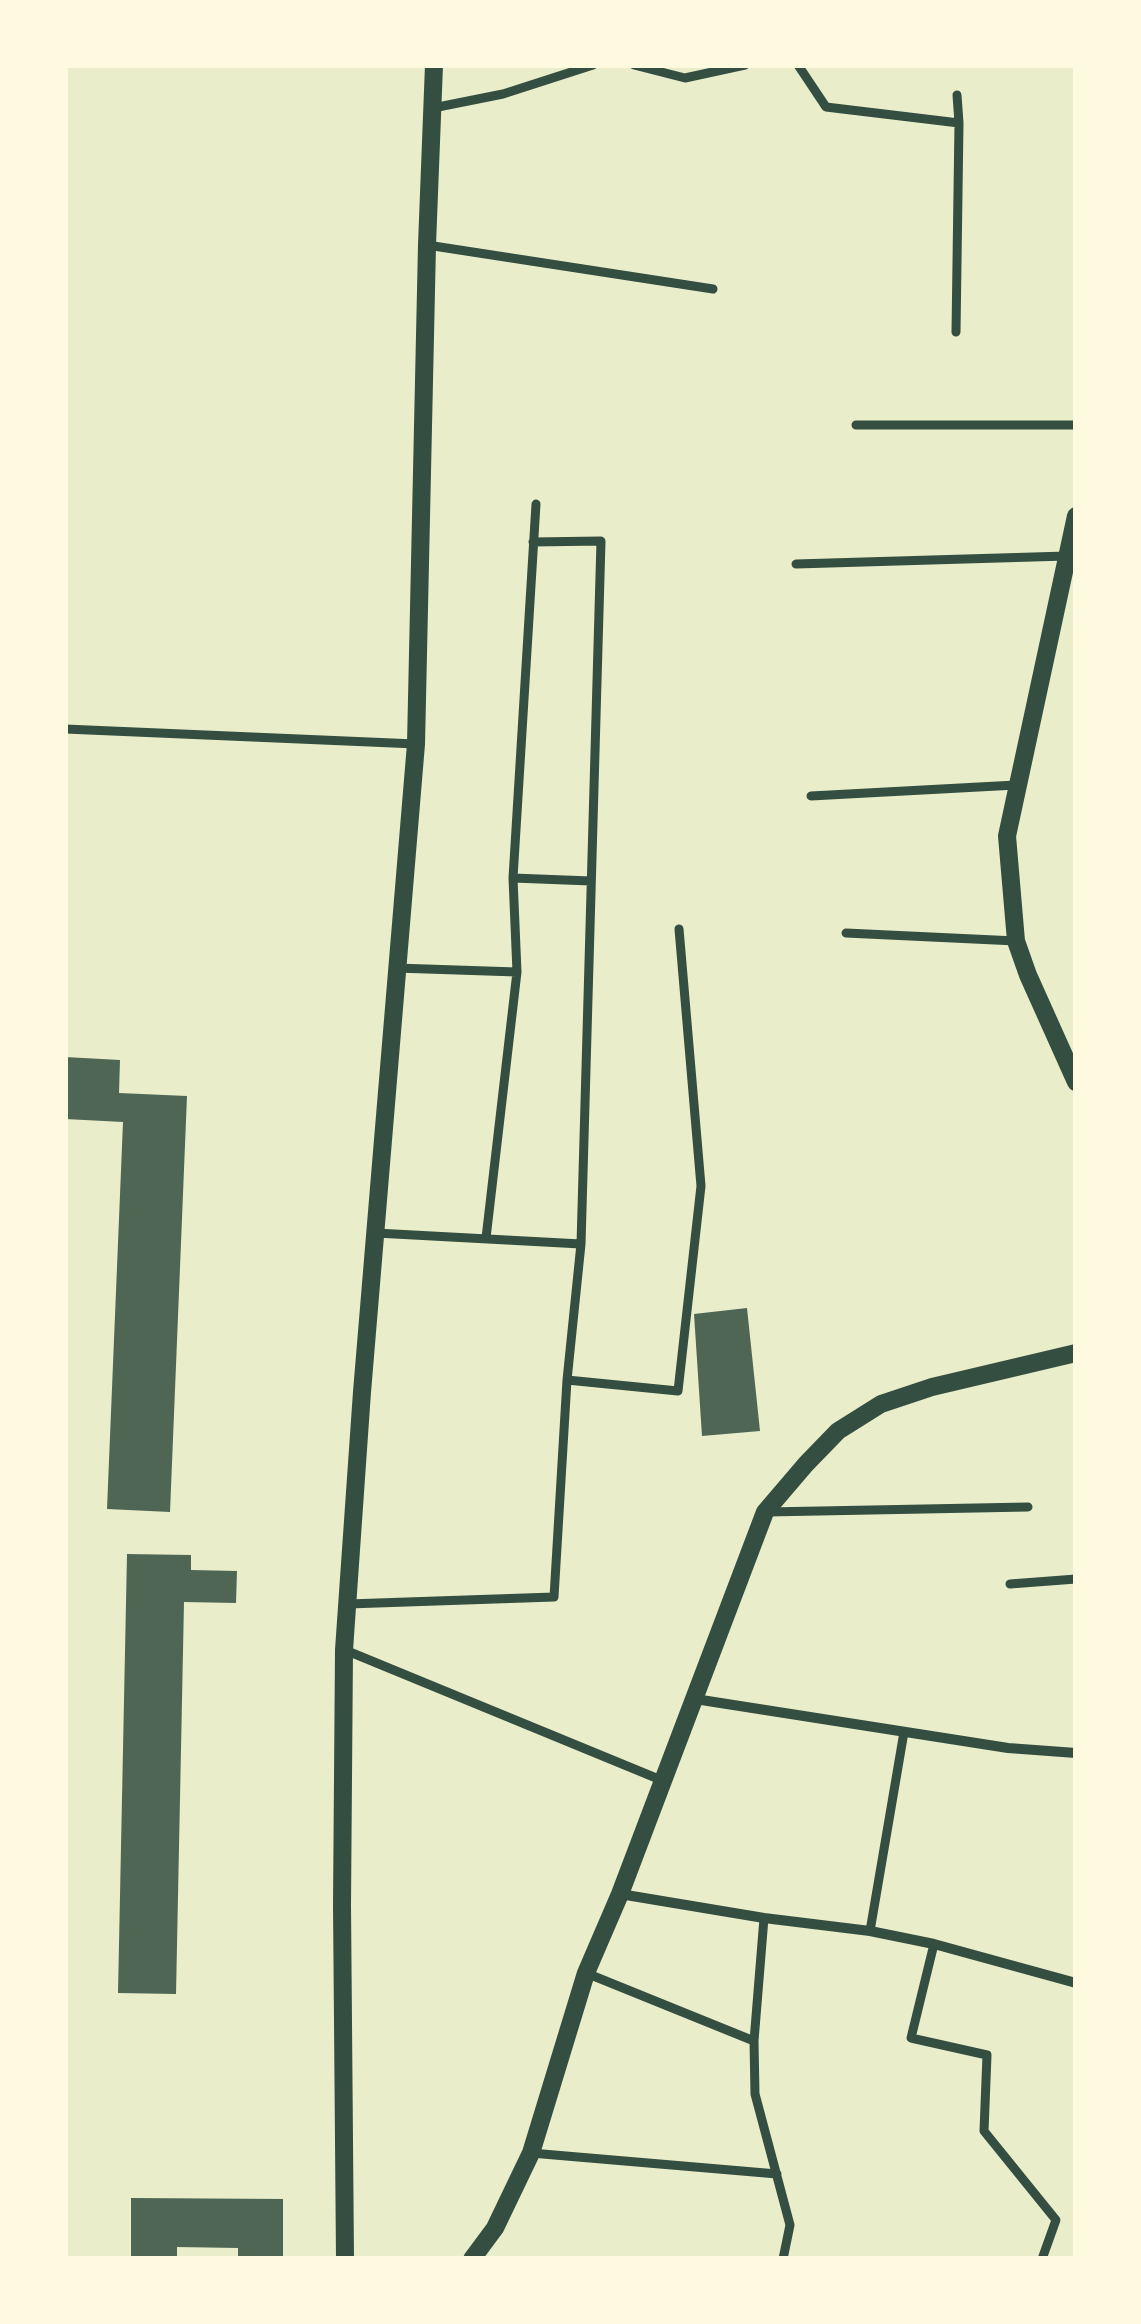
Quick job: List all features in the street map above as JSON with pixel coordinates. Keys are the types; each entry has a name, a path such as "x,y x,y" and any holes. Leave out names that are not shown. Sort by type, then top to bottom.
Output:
{"street":[{"path":"345,2259 344,1650 416,744 434,65"},
{"path":"433,108 503,94 592,65"},
{"path":"634,65 685,78 744,65"},
{"path":"798,65 826,106 960,123"},
{"path":"956,332 960,123 957,95"},
{"path":"427,245 713,289"},
{"path":"856,425 1076,425"},
{"path":"486,1238 517,972 513,878 536,504"},
{"path":"1075,525 1007,836 1016,941 1028,976 1070,1060 1076,1082"},
{"path":"348,1604 554,1598 566,1380 581,1244 601,541 533,542"},
{"path":"796,564 1067,556"},
{"path":"65,729 416,744"},
{"path":"812,796 1016,785"},
{"path":"513,878 592,880"},
{"path":"566,1380 678,1391 702,1186 678,929"},
{"path":"846,933 1016,941"},
{"path":"396,968 517,972"},
{"path":"376,1233 581,1244"},
{"path":"472,2259 495,2228 531,2153 586,1974 765,1512 838,1431 881,1404 1076,1353"},
{"path":"765,1512 1028,1507"},
{"path":"1010,1584 1076,1578"},
{"path":"344,1650 661,1780"},
{"path":"696,1698 1008,1748 1076,1753"},
{"path":"870,1931 904,1732"},
{"path":"620,1894 870,1931 934,1944 1076,1984"},
{"path":"764,1918 754,2041 755,2094 790,2225 783,2259"},
{"path":"934,1944 911,2038 986,2056 984,2131 1056,2220 1042,2259"},
{"path":"586,1974 754,2041"},
{"path":"531,2153 778,2174"}],"building":[{"path":"65,1057 120,1060 119,1093 187,1096 170,1512 107,1509 123,1122 65,1119"},
{"path":"747,1308 760,1431 702,1436 694,1314"},
{"path":"127,1554 191,1555 191,1570 237,1571 236,1603 184,1602 176,1994 118,1993"},
{"path":"131,2198 283,2199 283,2259 238,2259 238,2248 177,2247 177,2259 131,2259"}]}
